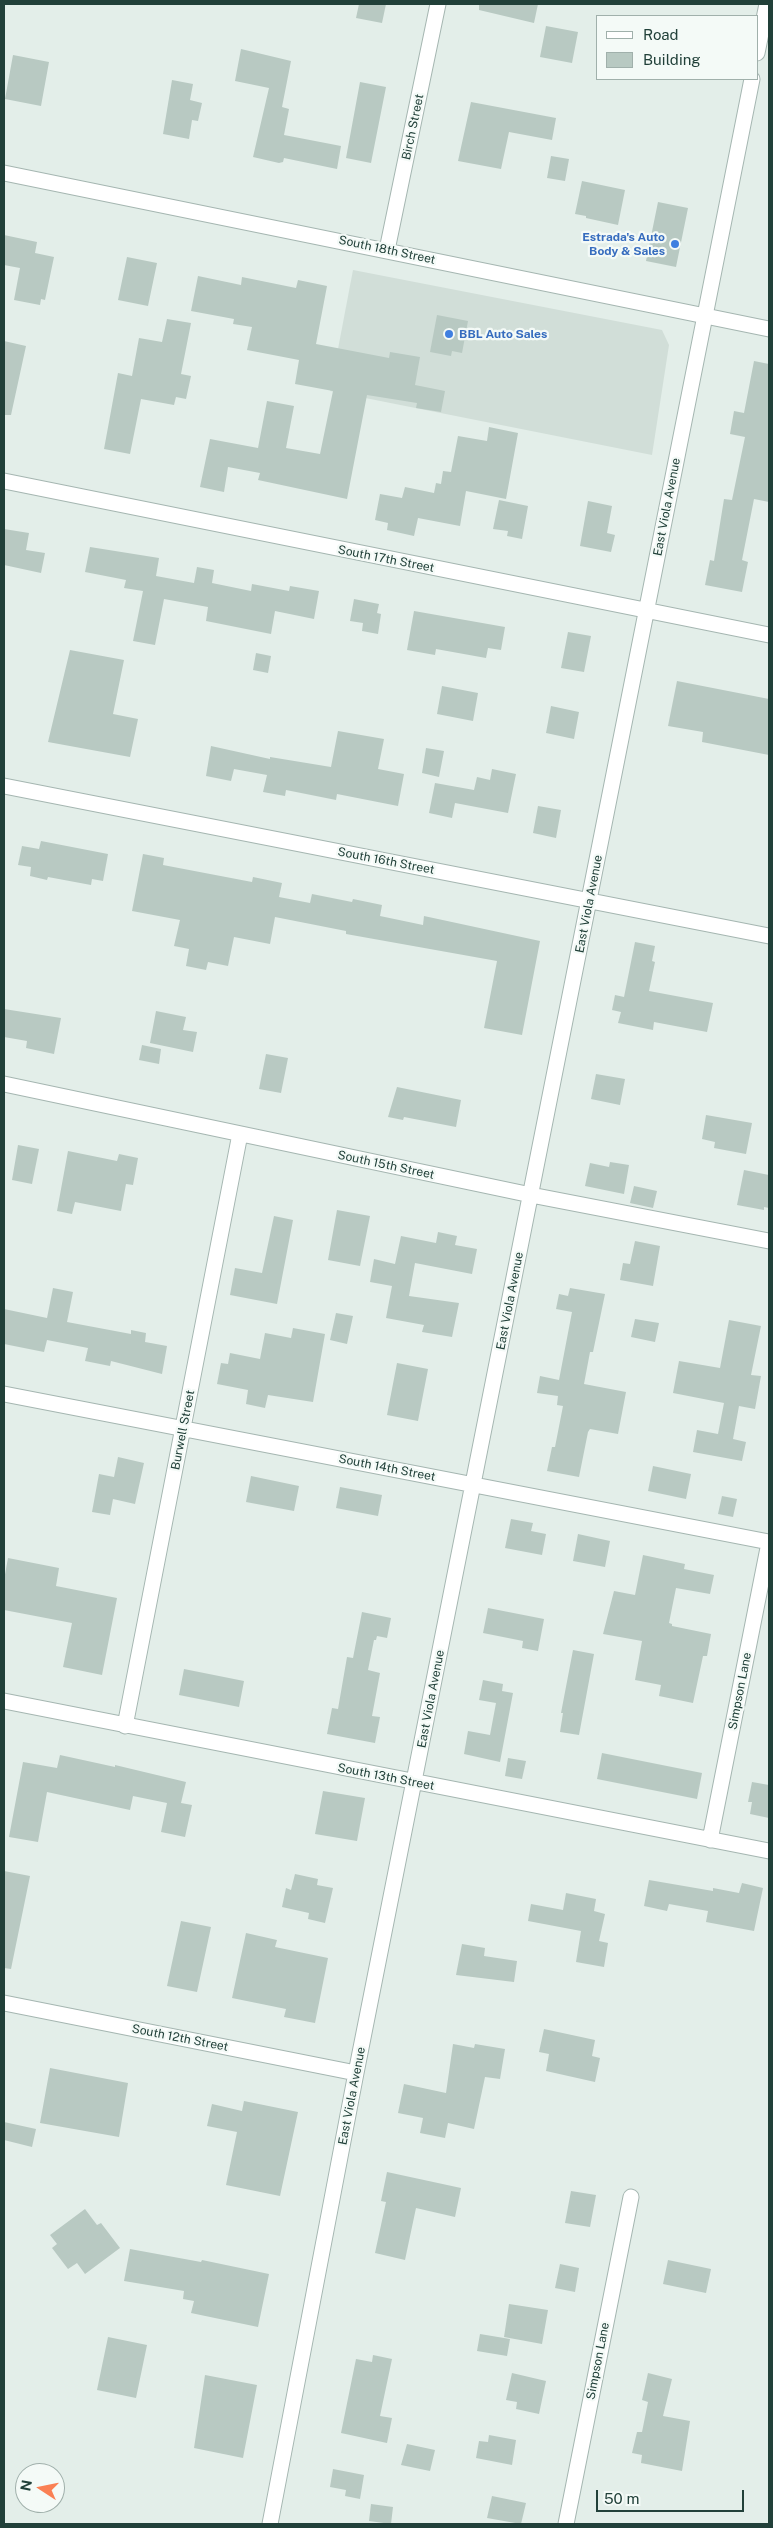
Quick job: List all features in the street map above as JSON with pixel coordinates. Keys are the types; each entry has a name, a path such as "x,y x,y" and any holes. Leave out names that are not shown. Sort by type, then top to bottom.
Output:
{"street":[{"name":"Birch Street","path":"387,250 438,4"},
{"path":"758,50 766,26 767,4"},
{"name":"East Viola Avenue","path":"270,2524 356,2072 752,80"},
{"name":"South 18th Street","path":"4,173 769,329"},
{"name":"South 17th Street","path":"4,481 769,635"},
{"name":"South 16th Street","path":"4,786 769,936"},
{"name":"South 15th Street","path":"4,1084 531,1195 769,1241"},
{"name":"Burwell Street","path":"125,1726 240,1134"},
{"name":"South 14th Street","path":"4,1394 769,1543"},
{"name":"Simpson Lane","path":"710,1840 769,1543"},
{"name":"South 13th Street","path":"4,1700 125,1726 769,1851"},
{"name":"South 12th Street","path":"4,2002 356,2072"},
{"name":"Simpson Lane","path":"566,2524 631,2197"}],"shaded area":[{"path":"353,270 662,330 669,345 652,455 330,391"}],"building":[{"path":"359,4 386,4 382,23 356,18"},
{"path":"479,4 538,4 534,23 479,10"},
{"path":"546,26 578,32 572,63 540,57"},
{"path":"241,49 291,61 282,107 289,109 284,135 341,146 337,169 284,158 283,162 279,163 253,157 269,88 235,81"},
{"path":"13,55 49,62 41,106 5,99"},
{"path":"172,80 193,84 190,100 202,103 198,121 192,120 189,139 163,134"},
{"path":"360,82 386,87 371,163 346,158"},
{"path":"471,102 556,118 552,140 509,132 501,169 458,161"},
{"path":"551,156 569,159 565,181 547,178"},
{"path":"582,181 625,190 618,225 575,214"},
{"path":"658,202 688,208 676,267 646,261"},
{"path":"4,235 37,242 35,253 54,257 45,300 41,299 40,305 14,300 20,268 4,265"},
{"path":"127,257 157,263 148,306 118,300"},
{"path":"198,276 241,285 242,277 296,288 298,280 327,286 316,344 389,358 390,352 420,357 415,385 445,391 441,412 416,408 417,403 367,395 347,499 258,480 260,473 228,467 224,492 200,487 210,439 258,448 267,401 294,406 286,448 320,454 333,391 295,384 299,360 247,350 252,327 233,324 234,319 191,311"},
{"path":"437,315 468,321 462,353 452,351 451,356 430,352"},
{"path":"167,319 191,323 181,374 191,376 186,399 176,397 174,405 141,399 130,454 104,449 118,373 132,376 139,338 162,342"},
{"path":"4,341 26,346 11,415 4,415"},
{"path":"754,361 769,364 769,502 754,499 742,560 748,562 742,592 705,585 710,560 714,561 724,499 732,500 745,437 730,434 734,411 744,413"},
{"path":"489,427 518,433 506,499 466,491 460,526 418,518 414,536 387,530 388,523 375,520 380,494 402,498 405,487 434,493 436,483 441,484 443,471 451,472 458,436 487,441"},
{"path":"499,500 528,506 522,539 507,536 508,531 493,529"},
{"path":"588,501 612,506 607,533 615,535 611,552 580,546"},
{"path":"4,529 29,533 26,550 45,553 41,573 4,565"},
{"path":"90,547 159,558 156,576 194,583 197,567 214,570 212,583 251,591 252,584 289,591 290,586 319,591 314,619 275,611 271,634 206,621 208,607 164,599 155,645 133,641 143,591 124,588 126,580 85,572"},
{"path":"354,599 379,604 377,613 381,614 378,634 362,631 363,623 350,621"},
{"path":"414,611 505,627 501,650 488,648 486,658 436,649 435,655 407,650"},
{"path":"568,632 591,636 584,672 561,668"},
{"path":"70,650 124,660 113,714 138,719 130,757 48,742"},
{"path":"256,653 271,656 268,673 253,670"},
{"path":"677,681 769,699 769,755 702,742 703,732 668,726"},
{"path":"442,686 478,693 473,721 437,714"},
{"path":"551,706 579,712 574,739 546,733"},
{"path":"338,731 384,739 378,769 404,774 398,806 337,794 336,800 286,790 285,796 263,792 267,775 234,769 231,781 206,776 211,746 270,759 270,757 331,767"},
{"path":"426,748 444,751 439,777 422,773"},
{"path":"492,769 516,774 508,813 455,803 452,818 429,813 435,783 474,790 477,777 490,780"},
{"path":"538,806 561,810 556,838 533,833"},
{"path":"41,841 108,854 103,881 92,879 91,885 48,877 47,880 30,876 31,867 18,865 22,846 39,849"},
{"path":"143,854 164,858 163,865 252,882 253,877 282,883 279,897 310,903 312,894 352,902 353,899 382,905 380,916 423,925 424,916 540,941 522,1035 484,1028 497,961 346,934 346,931 275,917 270,944 234,937 228,966 208,962 206,970 186,966 189,949 174,946 180,920 132,911"},
{"path":"635,942 655,946 652,961 655,962 649,991 713,1003 707,1032 654,1022 653,1030 618,1023 621,1012 612,1010 615,995 624,997"},
{"path":"4,1009 61,1018 54,1054 26,1048 27,1041 4,1037"},
{"path":"156,1011 186,1017 183,1030 197,1032 193,1052 150,1043"},
{"path":"142,1045 161,1049 159,1064 139,1060"},
{"path":"266,1054 288,1058 281,1093 259,1089"},
{"path":"596,1074 625,1079 620,1105 591,1099"},
{"path":"397,1087 461,1100 456,1127 404,1117 403,1120 388,1117"},
{"path":"706,1115 752,1123 746,1154 714,1148 715,1142 702,1139"},
{"path":"18,1145 39,1149 32,1184 12,1180"},
{"path":"68,1151 117,1161 119,1154 138,1158 133,1185 126,1184 121,1211 75,1202 72,1214 57,1211"},
{"path":"610,1162 629,1165 624,1194 585,1186 590,1163 609,1167"},
{"path":"744,1170 769,1175 769,1208 764,1207 764,1210 737,1205"},
{"path":"634,1186 657,1191 653,1208 630,1203"},
{"path":"337,1210 370,1216 360,1266 328,1260"},
{"path":"274,1216 293,1220 277,1304 230,1295 235,1268 262,1273"},
{"path":"438,1232 457,1236 455,1245 477,1249 472,1274 415,1263 409,1296 459,1303 452,1337 422,1332 424,1325 386,1318 392,1286 370,1282 374,1259 395,1264 401,1236 436,1243"},
{"path":"635,1241 660,1246 653,1286 620,1280 623,1263 630,1264"},
{"path":"53,1288 73,1292 67,1322 131,1334 131,1330 146,1333 145,1342 167,1346 162,1374 111,1361 110,1366 85,1361 88,1348 47,1340 44,1352 4,1344 4,1309 47,1318"},
{"path":"570,1288 605,1294 584,1384 626,1392 618,1434 590,1429 588,1432 579,1477 547,1471 552,1447 555,1447 563,1406 557,1405 558,1396 537,1393 540,1376 559,1380 572,1312 556,1309 559,1294 568,1296"},
{"path":"336,1313 353,1316 347,1344 330,1340"},
{"path":"635,1319 659,1323 655,1342 631,1337"},
{"path":"729,1320 761,1326 751,1375 761,1376 755,1409 739,1406 733,1439 746,1442 742,1461 693,1452 697,1430 718,1434 724,1403 673,1393 679,1361 720,1368"},
{"path":"293,1328 325,1334 313,1402 268,1395 265,1408 246,1404 248,1390 217,1384 221,1363 228,1364 230,1353 260,1359 265,1333 291,1338"},
{"path":"397,1363 428,1369 418,1421 387,1415"},
{"path":"118,1457 144,1463 135,1504 113,1499 110,1515 92,1512 99,1474 114,1477"},
{"path":"653,1466 691,1474 686,1499 648,1491"},
{"path":"251,1476 299,1486 294,1511 246,1502"},
{"path":"340,1487 382,1495 378,1516 336,1508"},
{"path":"722,1496 737,1499 733,1517 718,1514"},
{"path":"511,1519 533,1523 531,1531 546,1534 542,1555 505,1548"},
{"path":"578,1534 610,1541 605,1567 573,1561"},
{"path":"643,1555 685,1564 684,1569 714,1575 710,1594 676,1588 669,1623 672,1626 711,1634 707,1656 703,1656 693,1703 659,1696 661,1685 635,1680 642,1641 603,1634 614,1591 635,1595"},
{"path":"8,1558 59,1568 56,1586 117,1598 102,1675 63,1667 72,1623 4,1610 4,1580"},
{"path":"488,1608 544,1619 538,1651 522,1648 523,1641 483,1633"},
{"path":"362,1612 391,1618 387,1638 377,1636 376,1640 374,1640 368,1670 380,1673 372,1716 380,1717 375,1743 327,1734 332,1708 338,1709 347,1657 353,1658"},
{"path":"573,1650 594,1654 579,1735 560,1732 563,1713 561,1713"},
{"path":"184,1669 244,1681 239,1707 179,1695"},
{"path":"483,1680 503,1684 502,1691 513,1693 500,1762 464,1754 468,1731 490,1735 496,1703 479,1700"},
{"path":"602,1753 702,1773 697,1799 597,1779"},
{"path":"60,1755 115,1767 115,1765 186,1782 181,1803 192,1805 185,1837 161,1832 167,1803 133,1796 130,1810 47,1792 38,1842 9,1837 23,1762 57,1768"},
{"path":"508,1758 526,1761 522,1779 505,1776"},
{"path":"752,1782 769,1785 769,1818 750,1814 752,1802 748,1802"},
{"path":"323,1791 365,1798 357,1841 315,1834"},
{"path":"4,1871 30,1876 11,1969 4,1968"},
{"path":"295,1874 318,1879 317,1885 333,1888 325,1923 308,1919 309,1913 282,1907 286,1888 291,1890"},
{"path":"649,1880 713,1891 713,1888 739,1893 742,1883 763,1888 754,1931 706,1922 708,1911 669,1904 667,1911 644,1906"},
{"path":"566,1893 596,1899 594,1911 605,1914 599,1941 608,1943 604,1967 576,1962 581,1931 528,1921 531,1904 563,1910"},
{"path":"181,1921 211,1927 197,1992 167,1986"},
{"path":"246,1933 277,1940 275,1947 328,1958 315,2023 284,2017 286,2009 232,1998"},
{"path":"462,1944 485,1948 484,1956 517,1961 514,1982 456,1975"},
{"path":"544,2029 595,2040 592,2056 600,2058 595,2082 546,2071 549,2054 539,2052"},
{"path":"453,2044 474,2048 475,2044 505,2049 500,2079 485,2077 474,2129 448,2123 445,2138 420,2133 423,2118 398,2113 404,2084 446,2093"},
{"path":"50,2068 128,2083 119,2137 40,2123"},
{"path":"244,2101 298,2112 280,2196 226,2185 237,2132 207,2126 212,2104 242,2111"},
{"path":"4,2122 36,2129 32,2147 4,2140"},
{"path":"387,2172 461,2188 455,2217 416,2208 405,2260 375,2253 386,2202 381,2201"},
{"path":"571,2191 596,2195 590,2227 565,2223"},
{"path":"85,2209 97,2225 101,2223 120,2248 85,2274 77,2263 68,2269 52,2248 57,2244 50,2235"},
{"path":"130,2249 201,2262 202,2260 269,2274 258,2327 191,2313 194,2301 183,2299 184,2291 124,2281"},
{"path":"668,2260 711,2269 706,2293 663,2284"},
{"path":"560,2264 579,2268 575,2292 555,2288"},
{"path":"509,2304 548,2310 542,2344 504,2337"},
{"path":"480,2334 510,2339 507,2356 477,2351"},
{"path":"108,2337 147,2345 136,2398 97,2390"},
{"path":"373,2355 392,2359 380,2416 392,2418 387,2443 341,2433 356,2359 372,2362"},
{"path":"512,2373 546,2381 539,2414 516,2409 517,2402 506,2400"},
{"path":"648,2373 672,2379 663,2416 690,2421 682,2471 641,2463 642,2455 632,2453 637,2432 642,2432 648,2402 642,2400"},
{"path":"205,2375 257,2385 243,2458 194,2448"},
{"path":"489,2435 516,2440 512,2465 476,2458 479,2441 488,2442"},
{"path":"407,2444 435,2450 430,2471 401,2465"},
{"path":"333,2469 364,2475 360,2499 345,2496 346,2490 330,2487"},
{"path":"492,2496 526,2503 521,2524 487,2518"},
{"path":"371,2504 393,2507 391,2524 369,2521"}],"place":[{"name":"Estrada's Auto Body & Sales","path":"675,244"},
{"name":"BBL Auto Sales","path":"449,334"}]}
